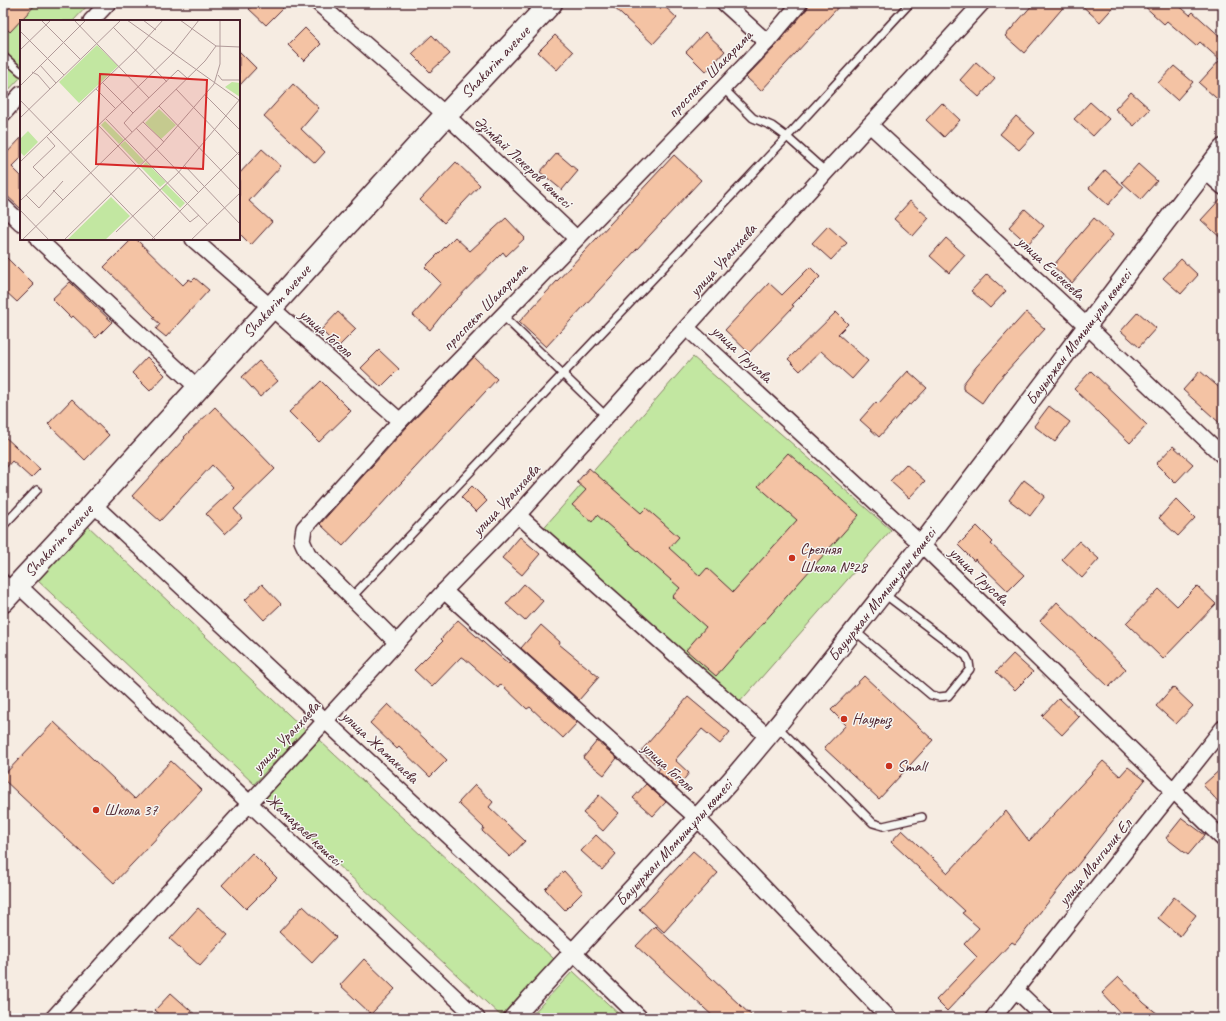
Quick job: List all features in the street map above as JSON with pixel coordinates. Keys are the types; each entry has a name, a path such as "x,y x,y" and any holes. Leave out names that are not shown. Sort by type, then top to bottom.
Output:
{"main road":[{"name":"Shakarim avenue","path":"10,588 93,504 199,389 446,115 551,3"}],"street":[{"path":"92,20 108,3"},
{"name":"Әзімбай Лекеров көшесі","path":"318,3 446,115 576,238"},
{"path":"724,3 767,42"},
{"name":"проспект Шакарима","path":"397,643 350,598 308,554 302,541 304,528 400,421 723,88 767,42 800,3"},
{"name":"улица Уранхаева","path":"53,1018 444,591 518,515 826,172 982,3"},
{"path":"3,114 20,95"},
{"name":"улица Ешекеева","path":"870,126 1088,327 1223,456"},
{"name":"Бауыржан Момышұлы көшесі","path":"513,1018 697,818 772,730 883,593 1030,399 1088,327 1223,148"},
{"path":"1205,171 1223,187"},
{"path":"3,206 20,222"},
{"path":"39,240 199,389"},
{"name":"улица Гоголя","path":"194,240 400,421"},
{"name":"улица Трусова","path":"687,328 920,544 1223,839"},
{"name":"улица Жамакаева","path":"93,504 573,952 640,1018"},
{"path":"518,515 772,730"},
{"name":"Жамақаев көшесі","path":"10,588 249,803 477,1018"},
{"name":"улица Гоголя","path":"444,591 697,818 889,1018"},
{"name":"улица Мангилик Ел","path":"993,1018 1174,792 1223,728"},
{"path":"1016,990 1045,1018"}],"lane":[{"path":"350,598 787,137 910,3"},
{"path":"3,56 20,71"},
{"path":"723,88 753,118 772,126 787,137 826,172"},
{"path":"502,315 607,417"},
{"path":"3,526 37,490"},
{"path":"853,629 931,694 939,698 948,696 970,669 966,656 883,593"},
{"path":"772,730 873,823 883,826 922,817"}],"green space":[{"path":"3,3 90,3 74,20 20,20 20,78 3,96"},
{"path":"693,357 891,530 738,704 540,532"},
{"path":"87,525 305,730 254,784 36,579"},
{"path":"319,740 554,959 501,1016 266,798"},
{"path":"573,971 623,1018 529,1018"}],"building":[{"path":"3,3 37,3 10,32 3,25"},
{"path":"256,3 288,3 266,25 249,9"},
{"path":"609,3 661,3 677,18 653,44"},
{"path":"809,3 842,3 761,91 746,77 774,48 807,9"},
{"path":"1034,3 1067,3 1024,53 1005,36"},
{"path":"1079,3 1117,3 1100,22"},
{"path":"1141,3 1176,3 1190,15 1193,12 1223,39 1223,104 1199,83 1220,60 1200,42 1196,46 1167,21 1164,24"},
{"path":"305,28 321,44 304,61 288,45"},
{"path":"705,32 725,51 706,72 686,52"},
{"path":"432,35 450,54 430,72 412,54"},
{"path":"555,35 573,52 557,70 538,52"},
{"path":"240,52 256,68 240,85"},
{"path":"976,62 995,79 979,97 960,80"},
{"path":"1174,66 1193,82 1177,100 1158,83"},
{"path":"293,84 319,108 301,129 325,152 315,163 264,116"},
{"path":"1131,92 1150,109 1134,126 1115,109"},
{"path":"1090,102 1109,119 1093,136 1074,119"},
{"path":"942,103 960,120 944,137 926,120"},
{"path":"1016,116 1035,133 1019,150 1000,134"},
{"path":"20,139 20,159 12,167 20,175 20,208 3,192 3,157"},
{"path":"262,149 281,166 249,201 272,222 251,245 240,234 240,173"},
{"path":"557,153 578,171 562,190 540,172"},
{"path":"674,155 701,180 546,347 519,322"},
{"path":"456,162 480,185 444,223 420,200"},
{"path":"1138,164 1157,181 1141,199 1122,182"},
{"path":"1105,170 1124,187 1108,205 1089,188"},
{"path":"1223,196 1223,240 1201,220"},
{"path":"910,201 929,218 913,236 894,219"},
{"path":"1025,209 1044,226 1028,244 1009,227"},
{"path":"506,218 525,238 506,256 503,252 445,311 430,330 413,315 441,283 425,267 455,237 470,251"},
{"path":"1094,218 1113,235 1072,283 1053,266"},
{"path":"828,226 847,243 831,260 812,243"},
{"path":"946,238 965,255 949,273 930,256"},
{"path":"131,240 137,240 183,285 189,279 192,281 195,278 209,290 166,337 156,329 160,324 153,318 155,317 104,267"},
{"path":"3,254 34,285 17,302 3,289"},
{"path":"1181,259 1198,275 1181,294 1163,278"},
{"path":"810,267 820,277 792,305 794,306 749,353 725,330 769,283 782,295"},
{"path":"987,274 1006,291 990,308 971,291"},
{"path":"70,282 112,322 96,338 73,316 71,318 52,299"},
{"path":"338,312 356,329 338,347 321,330"},
{"path":"836,312 848,324 838,334 868,361 852,379 821,351 800,371 788,359"},
{"path":"1026,312 1045,329 996,383 982,403 963,389 963,384 976,367"},
{"path":"1138,312 1156,328 1139,347 1121,331"},
{"path":"379,350 399,369 381,387 361,368"},
{"path":"147,357 165,375 150,391 132,373"},
{"path":"474,357 497,379 343,546 320,524 407,427"},
{"path":"259,361 278,381 260,397 242,377"},
{"path":"908,371 927,388 911,405 909,404 879,437 860,420 876,402 878,404"},
{"path":"1091,371 1147,425 1130,443 1074,389"},
{"path":"1200,371 1223,391 1223,426 1183,390"},
{"path":"321,381 351,411 319,442 289,412"},
{"path":"72,399 109,435 85,460 48,424"},
{"path":"1049,406 1070,422 1055,442 1034,426"},
{"path":"215,407 275,469 234,509 242,518 225,534 206,514 234,488 212,465 160,521 132,496 185,438 184,437"},
{"path":"3,435 40,469 31,478 12,461 3,471"},
{"path":"1173,446 1193,464 1175,483 1156,464"},
{"name":"Срелняя Школа №28","path":"788,453 859,515 716,676 686,650 706,627 672,597 680,588 597,515 592,522 572,505 586,490 577,482 589,468 641,513 646,508 679,537 669,548 700,576 707,568 733,592 797,520 758,486"},
{"path":"906,464 925,481 909,498 890,481"},
{"path":"1024,480 1045,496 1030,516 1009,500"},
{"path":"472,486 487,501 476,512 461,497"},
{"path":"1176,499 1195,518 1178,536 1159,518"},
{"path":"977,526 993,542 991,544 1024,575 1008,591 975,559 974,561 958,545"},
{"path":"520,537 540,554 522,575 502,558"},
{"path":"1079,541 1099,559 1082,578 1062,559"},
{"path":"262,584 281,604 264,620 245,600"},
{"path":"524,584 543,601 525,621 506,604"},
{"path":"1197,586 1216,604 1163,659 1126,623 1159,589 1177,606"},
{"path":"1057,602 1126,669 1109,687 1040,621"},
{"path":"458,620 492,650 508,663 509,662 577,723 563,738 530,707 527,709 501,684 498,688 464,658 461,657 432,687 414,670 443,641 441,639"},
{"path":"541,625 560,642 559,644 599,677 579,700 521,648"},
{"path":"1013,654 1033,672 1015,690 996,672"},
{"path":"864,676 933,740 879,799 824,748 846,725 831,710"},
{"path":"1173,687 1193,706 1176,724 1156,706"},
{"path":"688,697 730,732 720,744 702,729 675,760 689,773 677,788 658,771 660,768 641,751"},
{"path":"1059,698 1079,717 1062,735 1042,716"},
{"path":"388,704 447,760 430,777 399,747 397,749 370,723"},
{"path":"54,722 135,799 171,761 202,790 114,883 3,779 3,776"},
{"path":"597,741 617,758 604,775 583,758"},
{"path":"1103,761 1120,776 1128,767 1145,780 1015,944 1012,942 947,1011 936,1000 977,957 964,944 979,928 962,913 965,911 891,842 902,830 948,873 1006,811 1029,841"},
{"path":"1223,767 1223,807 1203,785"},
{"path":"646,784 666,802 653,816 633,798"},
{"path":"475,785 493,802 489,807 525,841 510,857 482,831 484,828 458,803"},
{"path":"599,795 619,813 603,831 583,813"},
{"path":"1182,818 1205,835 1188,855 1166,838"},
{"path":"596,835 616,854 602,870 581,851"},
{"path":"693,851 718,873 664,932 639,909"},
{"path":"252,853 277,878 246,909 222,885"},
{"path":"564,871 583,892 565,910 545,889"},
{"path":"1174,897 1196,915 1180,936 1158,918"},
{"path":"303,906 336,937 312,963 279,932"},
{"path":"198,908 228,935 200,966 170,939"},
{"path":"655,926 754,1018 715,1018 636,946"},
{"path":"364,959 395,989 371,1014 340,985"},
{"path":"1119,977 1144,1003 1163,1018 1125,1018 1102,993"},
{"path":"171,993 199,1018 164,1018 155,1010"}],"place":[{"name":"Срелняя Школа №28","path":"792,558"},
{"name":"Наурыз","path":"844,719"},
{"name":"Small","path":"889,766"},
{"name":"Школа 37","path":"96,810"}]}
